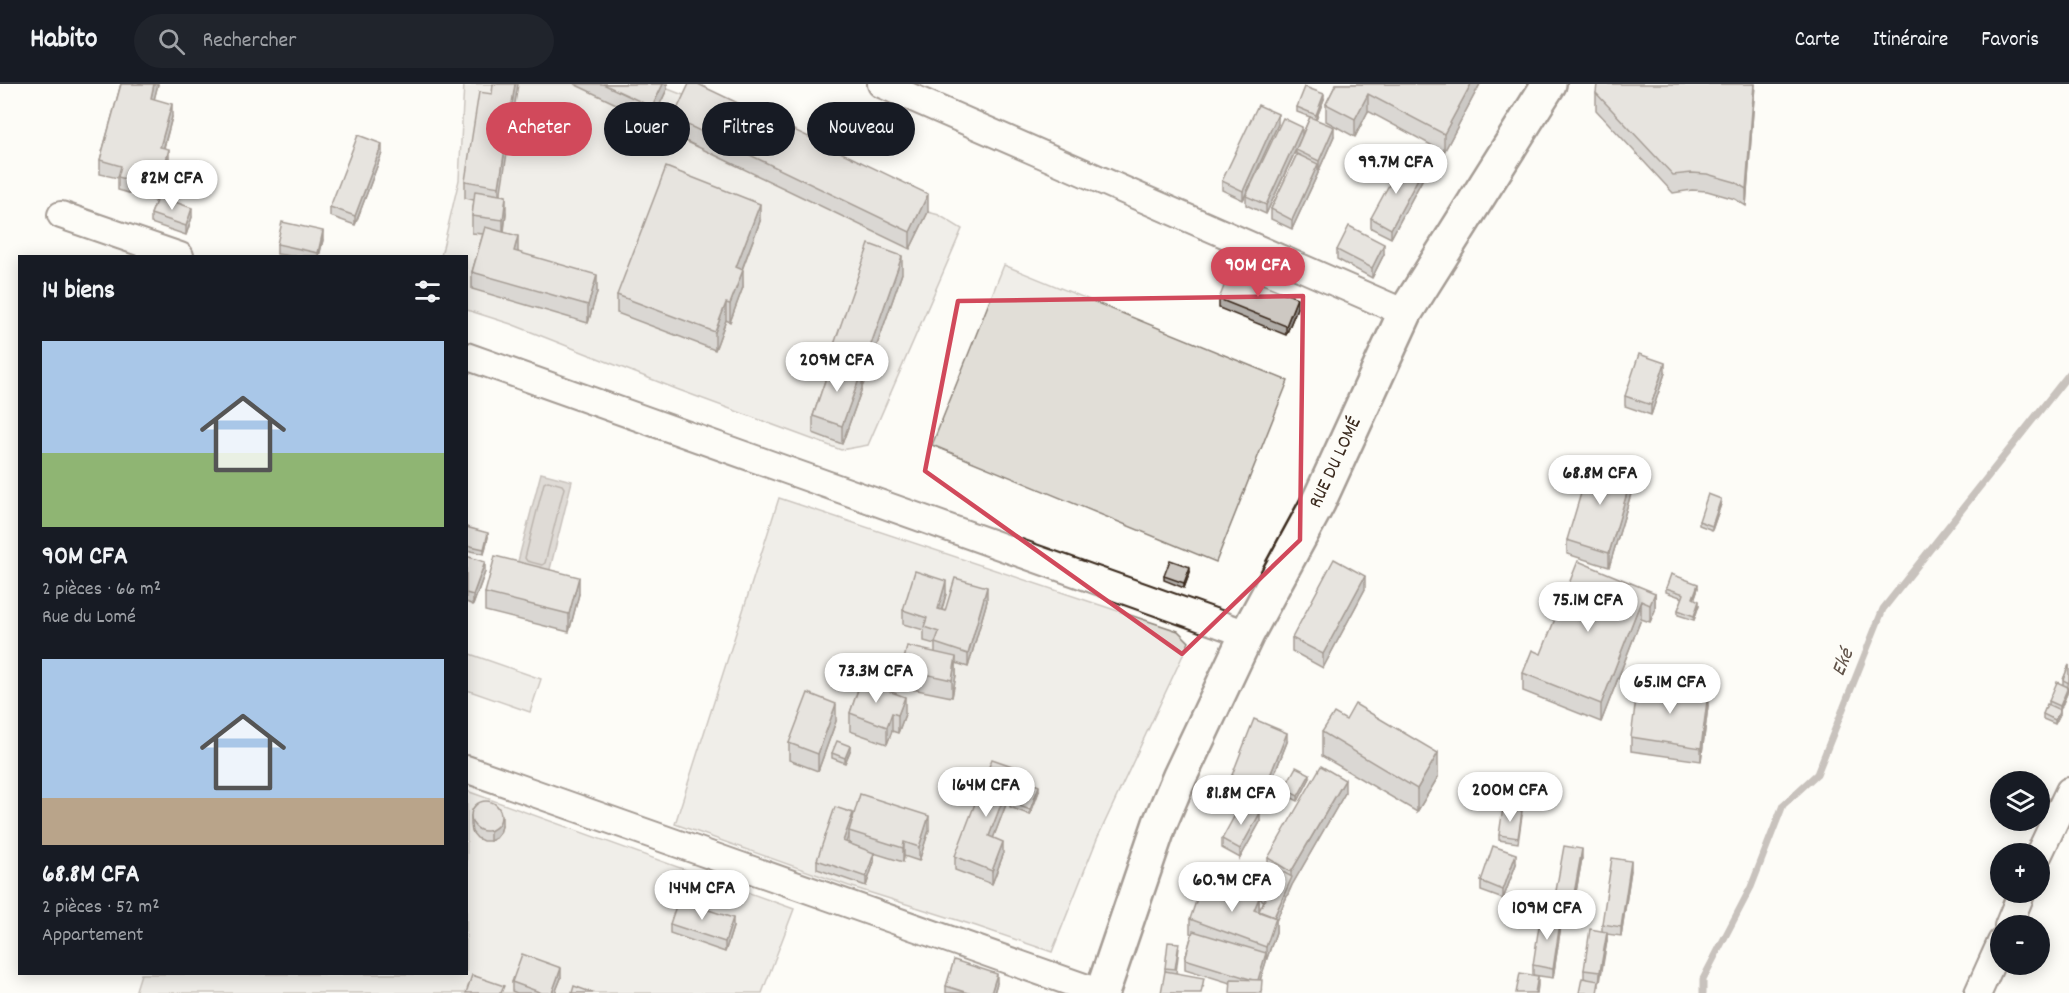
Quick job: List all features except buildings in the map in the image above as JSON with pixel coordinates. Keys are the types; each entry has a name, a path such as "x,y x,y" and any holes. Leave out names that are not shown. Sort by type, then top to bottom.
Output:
{"main road":[{"name":"RUE DU LOMÉ","path":"1101,993 1160,823 1246,634 1318,503 1405,313 1549,84"}],"street":[{"path":"880,84 1405,313"},
{"path":"61,215 177,255"},
{"path":"468,357 1246,634"},
{"path":"468,770 1101,993"},
{"path":"2044,843 2069,791"},
{"path":"1978,993 1990,966"}],"highlighted area":[{"path":"1303,296 1300,540 1182,654 925,471 958,301"}],"shaded area":[{"path":"464,84 655,84 702,103 702,156 795,156 795,148 807,154 807,156 812,156 928,212 939,215 962,229 868,445 841,450 511,324 468,310 468,255 441,255 459,180"},
{"path":"1004,265 1288,381 1216,562 932,445"},
{"path":"779,498 1178,631 1189,642 1097,839 1052,952 849,886 675,824"},
{"path":"468,653 541,679 530,712 468,690"},
{"path":"468,791 794,909 762,993 135,993 141,975 468,975"}],"water":[{"path":"541,473 572,481 549,573 517,565"}],"waterway":[{"name":"Eké","path":"1703,993 1703,979 1751,887 1783,805 1817,774 1883,609 2069,374"}]}
